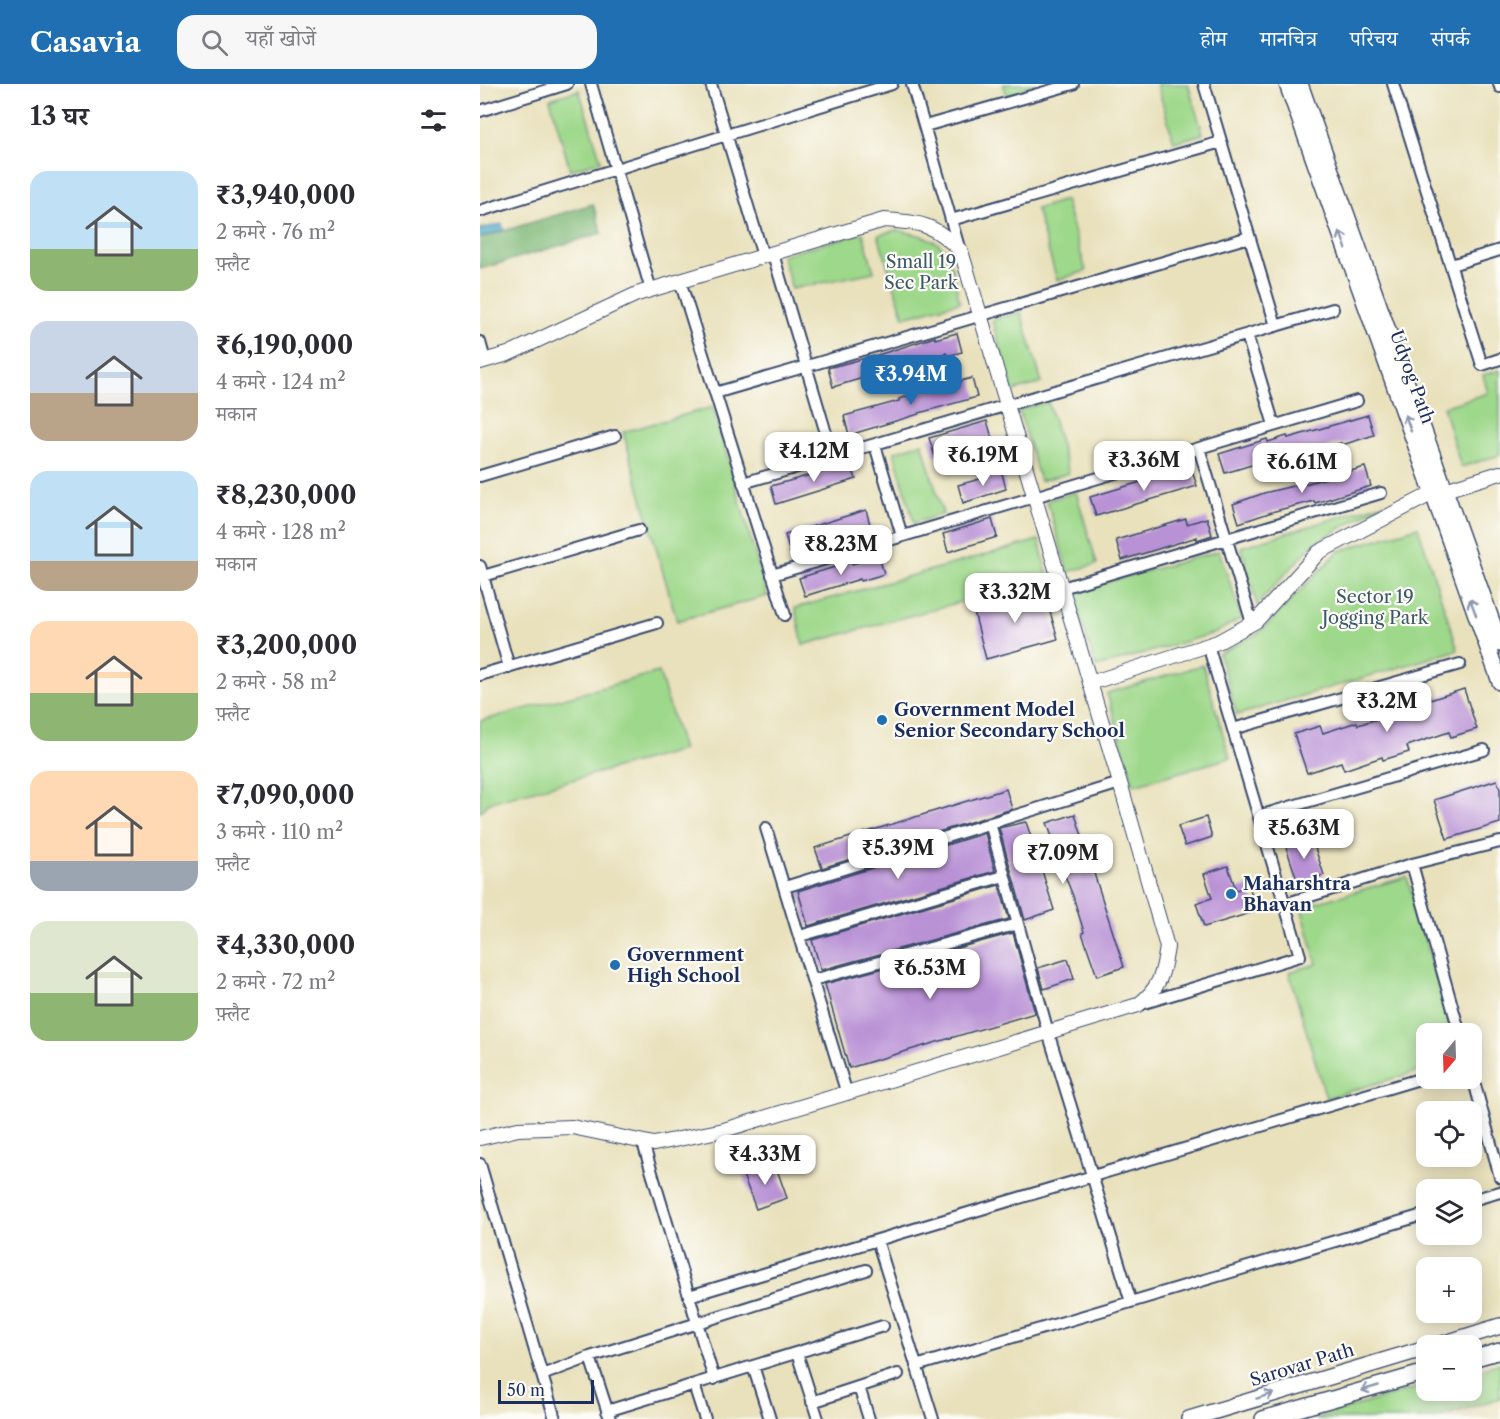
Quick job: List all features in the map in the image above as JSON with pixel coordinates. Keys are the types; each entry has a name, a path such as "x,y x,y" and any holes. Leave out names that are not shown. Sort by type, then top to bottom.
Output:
{"main road":[{"name":"Udyog Path","path":"1287,84 1439,491 1500,644"},
{"name":"Udyog Path","path":"1300,84 1439,491 1500,682"},
{"path":"1471,1335 1500,1326"},
{"name":"Sarovar Path","path":"1189,1419 1416,1351"},
{"path":"1482,1356 1500,1351"},
{"path":"1263,1419 1416,1375"}],"street":[{"path":"480,111 567,84"},
{"path":"591,84 651,290"},
{"path":"711,84 726,135 806,366 833,458"},
{"path":"480,211 892,84"},
{"path":"912,84 1167,947 1164,965 1155,990 1138,1005"},
{"path":"925,126 1073,84"},
{"path":"1204,84 1276,326"},
{"path":"1393,84 1482,364 1500,359"},
{"path":"951,220 1221,142"},
{"path":"480,342 482,361 508,354 637,294 884,220 921,223 944,234 961,251"},
{"path":"715,393 979,314 1249,237"},
{"path":"1450,265 1500,250"},
{"path":"680,282 785,615"},
{"path":"744,483 1333,309"},
{"path":"1247,335 1274,425"},
{"path":"772,575 1357,401"},
{"path":"480,476 615,436"},
{"path":"875,445 902,536"},
{"path":"1199,448 1252,623"},
{"path":"1090,683 1218,642 1252,623 1319,552 1439,491 1500,473"},
{"path":"1062,588 1381,493"},
{"path":"509,667 481,573 639,530"},
{"path":"480,675 657,623"},
{"path":"480,1138 518,1129 572,1128 654,1144 724,1130 1300,956 1208,645"},
{"path":"1233,729 1460,664"},
{"path":"1259,816 1392,779 1484,750"},
{"path":"784,887 1120,783"},
{"path":"990,824 1048,1032 1131,1302"},
{"path":"766,828 847,1094"},
{"path":"1285,904 1412,864 1500,842"},
{"path":"1412,864 1457,1023"},
{"path":"800,936 1004,876"},
{"path":"813,980 1018,924"},
{"path":"689,1296 1416,1080"},
{"path":"1476,1089 1500,1177"},
{"path":"643,1143 714,1379"},
{"path":"480,1164 555,1419"},
{"path":"1482,1197 1500,1192"},
{"path":"916,1366 1416,1217"},
{"path":"877,1240 933,1419"},
{"path":"542,1375 590,1357 866,1269"},
{"path":"590,1357 608,1415 694,1385 883,1326"},
{"path":"797,1353 818,1419"},
{"path":"753,1366 770,1419"},
{"path":"812,1402 898,1374"},
{"path":"694,1385 705,1419"},
{"path":"859,1387 869,1419"}],"green space":[{"path":"1003,84 1035,84 1036,87 1007,95"},
{"path":"1157,84 1188,84 1203,134 1174,142"},
{"path":"579,90 601,161 570,170 550,99"},
{"path":"1065,200 1086,271 1057,280 1036,209"},
{"path":"593,204 602,233 480,269 480,238"},
{"name":"Small 19 Sec Park","path":"896,230 924,236 942,247 950,262 960,302 904,317 878,235"},
{"path":"863,233 874,272 792,289 782,255"},
{"path":"1021,312 1042,383 1013,391 992,320"},
{"path":"1500,370 1500,455 1461,467 1443,407 1488,393 1483,375"},
{"path":"1048,402 1069,473 1040,481 1019,410"},
{"path":"713,407 767,596 677,621 623,432"},
{"path":"922,443 943,514 914,523 894,452"},
{"path":"1076,492 1097,564 1068,572 1047,501"},
{"path":"1385,503 1313,544 1257,605 1241,547"},
{"name":"Sector 19 Jogging Park","path":"1418,527 1458,650 1237,715 1219,654 1259,633 1339,551"},
{"path":"1039,540 1048,578 803,645 795,608"},
{"path":"1219,551 1242,618 1215,633 1096,667 1072,592"},
{"path":"1203,665 1230,758 1134,785 1107,693"},
{"path":"659,672 683,750 490,802 480,812 480,721"},
{"path":"1407,877 1449,1023 1416,1023 1416,1072 1326,1098 1289,972 1317,964 1301,907"},
{"path":"1500,1363 1500,1398 1433,1419 1313,1419 1416,1388 1416,1401 1482,1401 1482,1369"}],"water":[{"path":"502,224 504,230 480,238 480,229"}],"building":[{"path":"957,333 962,352 947,356 946,353 833,387 828,368 935,337 935,339"},
{"path":"972,378 977,397 849,435 844,416"},
{"path":"1368,415 1374,435 1278,460 1278,457 1225,473 1219,454 1267,439 1268,442 1287,436 1288,438"},
{"path":"987,421 993,441 935,457 929,438"},
{"path":"850,461 856,479 776,504 771,486 828,470 827,468"},
{"path":"1191,467 1197,486 1096,516 1090,497"},
{"path":"1365,467 1371,486 1315,503 1314,501 1275,511 1239,523 1233,504 1264,493"},
{"path":"1001,469 1006,489 963,503 958,485 987,477 986,473"},
{"path":"866,510 871,528 790,553 785,535"},
{"path":"1207,518 1212,535 1197,540 1197,537 1122,560 1116,540 1186,519 1187,524"},
{"path":"992,519 997,537 948,552 943,534"},
{"path":"879,556 884,574 805,596 799,578"},
{"path":"1043,588 1058,639 986,659 973,608"},
{"path":"1464,689 1477,729 1451,737 1449,732 1407,746 1409,752 1383,760 1382,757 1344,770 1341,762 1307,773 1294,734 1320,726 1323,733 1357,722 1358,725 1405,710 1403,704 1429,695 1430,700"},
{"path":"1497,780 1500,789 1500,823 1447,839 1434,800"},
{"path":"1006,789 1012,809 822,868 815,848"},
{"path":"1075,814 1124,967 1097,976 1082,933 1084,932 1073,896 1058,858 1040,864 1054,910 1025,920 999,828 1026,822 1036,852 1055,845 1047,823"},
{"path":"1206,817 1212,837 1185,846 1178,826"},
{"path":"985,833 995,871 808,926 798,891"},
{"path":"1311,836 1324,875 1298,883 1285,844"},
{"name":"Maharshtra Bhavan","path":"1228,866 1236,890 1249,886 1257,911 1204,927 1196,903 1212,898 1204,874"},
{"path":"999,885 1009,919 821,970 812,940"},
{"path":"1013,933 1035,1013 849,1068 825,984"},
{"path":"1068,959 1074,979 1044,989 1038,968"},
{"path":"775,1164 787,1198 756,1209 743,1175"}],"place":[{"name":"Government Model Senior Secondary School","path":"882,720"},
{"name":"Maharshtra Bhavan","path":"1231,894"},
{"name":"Government High School","path":"615,965"}]}
